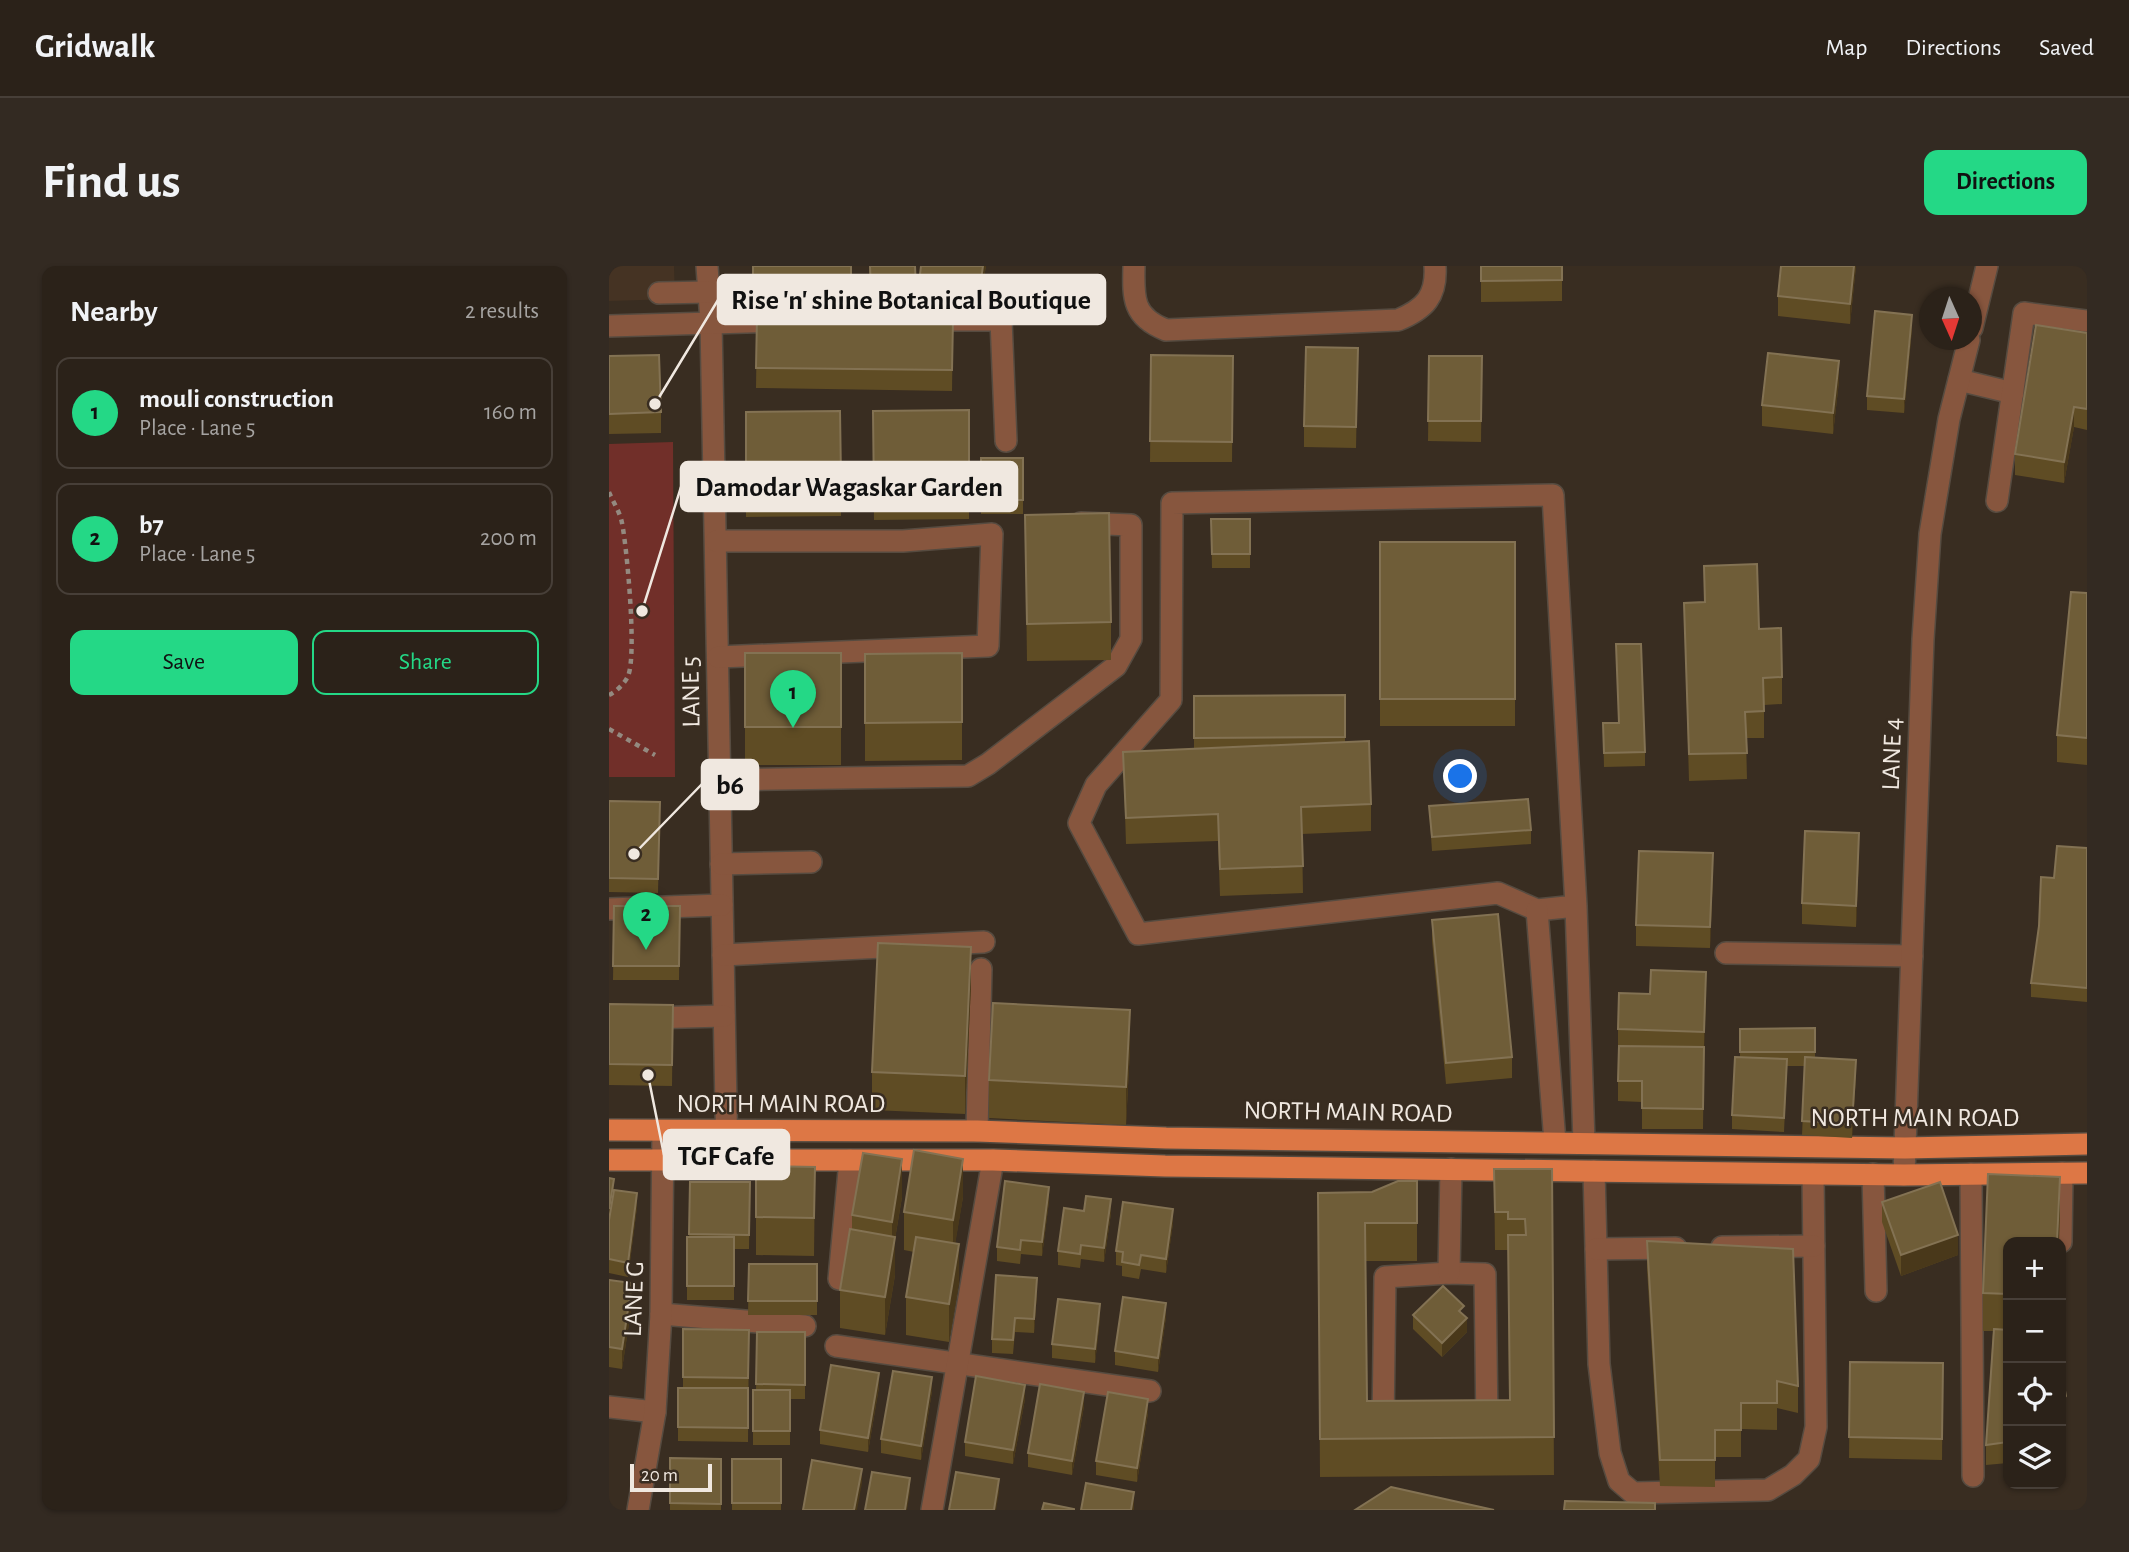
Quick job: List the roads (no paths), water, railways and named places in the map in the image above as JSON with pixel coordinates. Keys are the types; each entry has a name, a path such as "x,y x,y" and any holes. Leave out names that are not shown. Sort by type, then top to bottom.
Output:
{"main road":[{"name":"NORTH MAIN ROAD","path":"609,1130 977,1131 1165,1138 1905,1148 2087,1144"},
{"path":"609,1160 993,1160 1165,1166 1904,1175 2087,1173"}],"street":[{"name":"LANE 5","path":"707,266 712,322 727,1159"},
{"path":"1134,266 1136,304 1147,322 1166,330 1398,320 1415,313 1427,302 1436,281 1436,266"},
{"path":"1982,287 1987,266"},
{"path":"659,293 708,292"},
{"path":"1997,501 2024,313 2087,321"},
{"path":"907,320 1001,320 1006,441"},
{"path":"609,326 799,321"},
{"name":"LANE 4","path":"1904,1175 1923,639 1930,534 1949,419 1966,350"},
{"path":"1959,380 2013,394"},
{"path":"1576,906 1537,910 1499,893 1138,934 1079,822 1096,785 1171,700 1172,503 1553,495 1576,906 1584,1142"},
{"path":"720,779 968,776 1043,723 1116,666 1131,639 1131,525 1056,522"},
{"path":"716,541 903,541 992,534 988,646 718,657"},
{"path":"721,864 811,862"},
{"path":"609,909 722,905"},
{"path":"1537,910 1555,1142"},
{"path":"723,955 984,942"},
{"path":"1726,953 1912,956"},
{"path":"977,1131 981,969"},
{"path":"609,1020 724,1016"},
{"name":"LANE G","path":"638,1510 655,1412 661,1314 665,1162 663,1132"},
{"path":"839,1279 850,1160"},
{"path":"932,1510 993,1160"},
{"path":"1449,1273 1451,1169"},
{"path":"1594,1171 1599,1364 1610,1453 1619,1480 1633,1493 1768,1490 1793,1475 1809,1459 1816,1427 1813,1174"},
{"path":"2061,1237 2062,1173"},
{"path":"1873,1174 1876,1290"},
{"path":"1971,1174 1973,1476"},
{"path":"1595,1249 1814,1246"},
{"path":"1449,1273 1485,1274 1487,1426 1383,1425 1385,1278 1449,1273"},
{"path":"661,1314 806,1326"},
{"path":"836,1346 1150,1391"},
{"path":"609,1407 655,1412"}],"place":[{"name":"Rise 'n' shine Botanical Boutique","path":"655,404"},
{"name":"Damodar Wagaskar Garden","path":"642,611"},
{"name":"mouli construction","path":"793,728"},
{"name":"b6","path":"634,854"},
{"name":"b7","path":"646,950"},
{"name":"TGF Cafe","path":"648,1075"}]}
